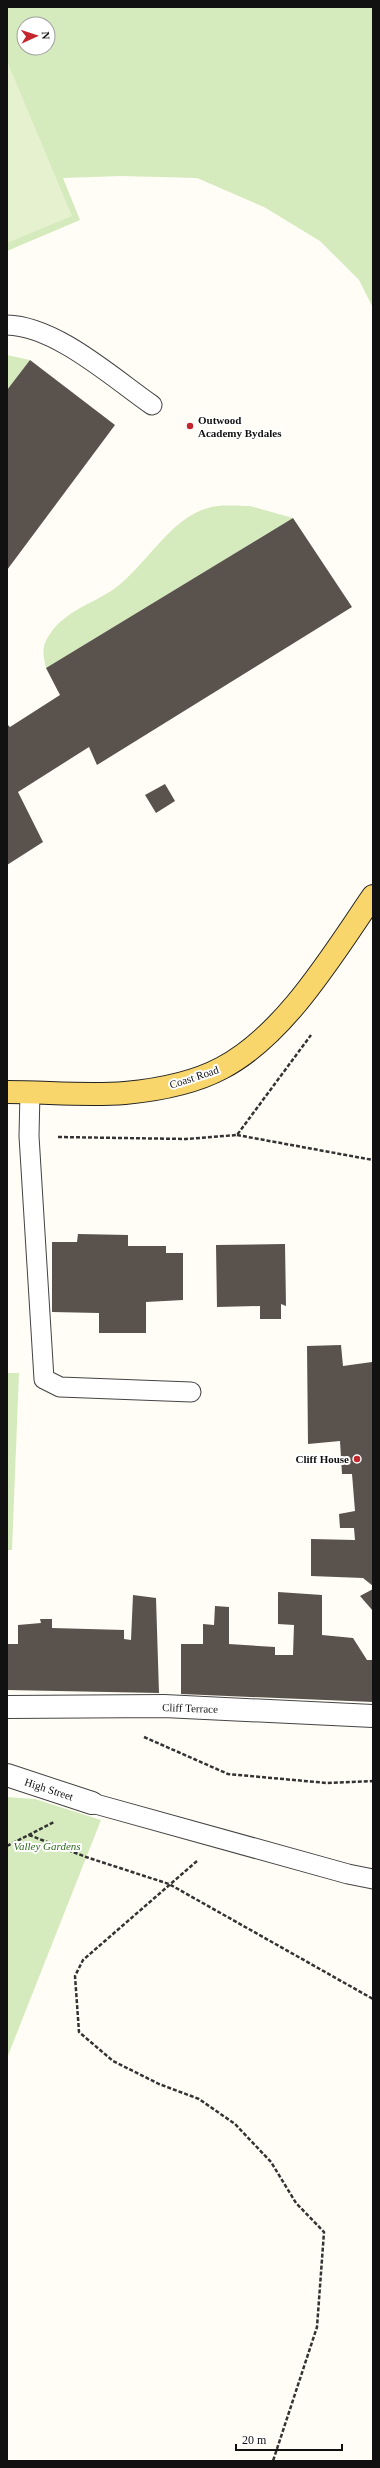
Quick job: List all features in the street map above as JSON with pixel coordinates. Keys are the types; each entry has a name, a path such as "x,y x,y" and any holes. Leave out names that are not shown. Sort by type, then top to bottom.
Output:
{"main road":[{"name":"Coast Road","path":"7,1092 126,1093 155,1089 194,1080 222,1068 252,1048 301,999 373,896"}],"street":[{"name":"Cliff Terrace","path":"7,1707 164,1706 373,1716"},
{"name":"High Street","path":"7,1775 92,1803"}],"lane":[{"path":"7,325 41,333 79,354 152,405"},
{"path":"30,1092 29,1136 44,1379 60,1387 191,1392"},
{"path":"92,1803 348,1874 373,1879"}],"path":[{"path":"237,1135 373,1160"},
{"path":"29,1136 186,1140"},
{"path":"142,1736 228,1774 327,1783 373,1781"},
{"path":"7,1846 92,1803"},
{"path":"29,1835 86,1857 169,1884 373,1999"},
{"path":"169,1884 82,1960 75,1976 79,2032 113,2061 159,2084 199,2099 236,2124 271,2162 296,2203 324,2232 317,2327 273,2461"}],"green space":[{"path":"7,7 373,7 373,308 359,280 320,241 264,207 197,178 121,176 63,178 80,220 7,251"},
{"path":"7,61 72,216 7,243"},
{"path":"7,355 30,360 7,390"},
{"path":"223,506 250,506 293,518 46,668 44,647 47,638 56,626 79,608 114,589 137,568 170,532 182,522 194,513 208,508"},
{"path":"7,1373 19,1373 12,1550 7,1550"},
{"name":"Valley Gardens","path":"7,1797 35,1799 101,1820 7,2058"}],"building":[{"path":"30,360 115,425 7,570 7,390"},
{"path":"293,518 352,607 97,765 89,747 18,792 43,842 7,865 7,724 10,727 60,695 46,668"},
{"path":"165,784 175,801 156,813 145,795"},
{"path":"78,1234 128,1235 128,1246 166,1246 166,1253 183,1253 183,1300 146,1302 146,1333 99,1333 99,1313 52,1312 52,1242 77,1242"},
{"path":"285,1244 286,1306 281,1304 281,1319 260,1319 260,1306 217,1307 216,1245"},
{"name":"Cliff House","path":"341,1345 343,1366 372,1362 373,1586 363,1578 311,1576 311,1539 355,1540 354,1528 340,1528 339,1514 355,1511 352,1474 342,1474 340,1441 308,1444 307,1346"},
{"path":"373,1589 373,1611 360,1596"},
{"path":"278,1592 322,1595 322,1635 353,1638 367,1660 373,1660 373,1702 181,1694 181,1644 203,1644 203,1624 214,1625 215,1606 229,1607 229,1644 275,1647 275,1655 293,1655 294,1625 278,1624"},
{"path":"133,1595 156,1598 159,1693 7,1690 7,1644 18,1644 18,1625 41,1623 40,1619 52,1619 52,1628 124,1630 124,1639 131,1640"}],"place":[{"name":"Outwood Academy Bydales","path":"190,426"},
{"name":"Cliff House","path":"357,1459"}]}
